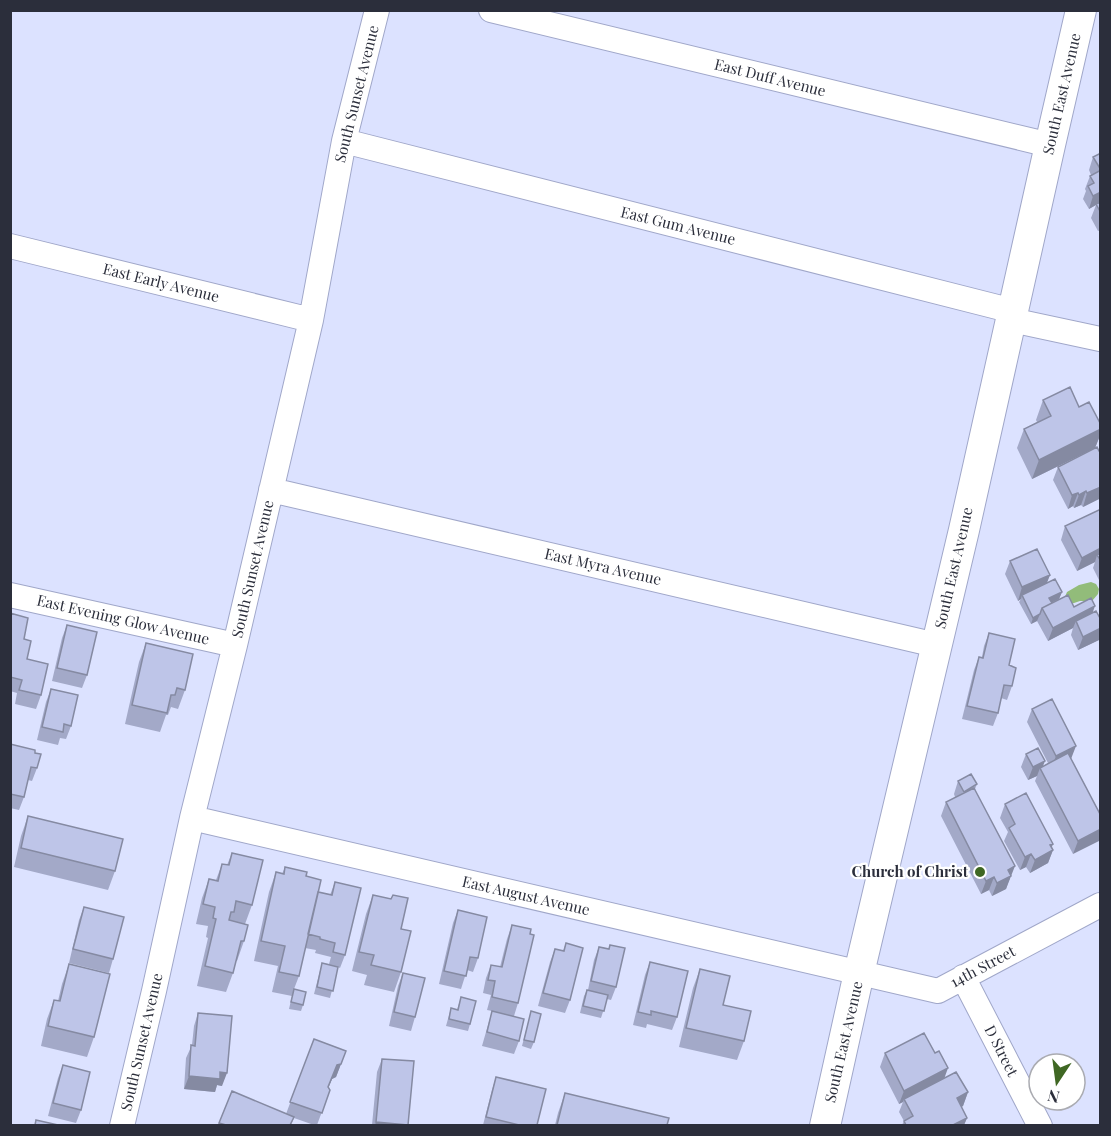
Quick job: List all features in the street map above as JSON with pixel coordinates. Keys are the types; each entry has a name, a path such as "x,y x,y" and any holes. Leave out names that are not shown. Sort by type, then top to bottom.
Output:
{"street":[{"name":"South Sunset Avenue","path":"122,1125 192,818 311,320 344,141 378,10"},
{"name":"East Duff Avenue","path":"491,10 1050,145"},
{"name":"South East Avenue","path":"825,1125 964,530 1082,10"},
{"name":"East Gum Avenue","path":"344,141 1101,339"},
{"name":"East Early Avenue","path":"10,246 311,320"},
{"name":"East Myra Avenue","path":"271,490 936,645"},
{"name":"East Evening Glow Avenue","path":"10,595 235,645"},
{"name":"East August Avenue","path":"192,818 859,973"},
{"name":"14th Street","path":"859,973 938,991 1101,905"},
{"name":"D Street","path":"963,977 1040,1125"}],"shaded area":[{"path":"1091,582 1099,589 1092,601 1071,604 1064,599 1067,592 1079,585"}],"building":[{"path":"1101,153 1101,170 1093,157"},
{"path":"1101,170 1101,192 1093,196 1088,186 1094,183 1090,176"},
{"path":"1101,202 1101,213 1096,204"},
{"path":"1070,387 1079,407 1089,402 1101,429 1039,460 1024,429 1051,416 1043,400"},
{"path":"1097,447 1101,451 1101,487 1087,493 1086,491 1079,495 1078,493 1072,495 1058,467"},
{"path":"1101,509 1101,548 1082,558 1065,526"},
{"path":"1037,549 1050,575 1022,587 1010,561"},
{"path":"1055,579 1062,592 1049,598 1052,603 1042,608 1040,614 1033,618 1022,595"},
{"path":"1068,595 1074,607 1091,598 1095,606 1053,628 1042,608"},
{"path":"1096,611 1101,620 1101,628 1083,637 1076,621"},
{"path":"10,613 28,618 24,639 31,641 27,659 48,664 41,695 19,690 22,680 10,677"},
{"path":"67,625 97,632 87,675 57,668"},
{"path":"989,633 1015,639 1009,665 1016,668 1012,686 1004,685 998,713 967,706 979,657 983,658"},
{"path":"146,643 193,654 185,690 177,688 175,695 171,695 167,713 132,705"},
{"path":"51,689 78,695 71,726 64,724 63,732 42,727"},
{"path":"1052,699 1076,746 1056,756 1032,709"},
{"path":"10,744 35,750 35,753 41,754 37,768 31,767 24,797 10,794"},
{"path":"1038,748 1045,761 1033,767 1026,754"},
{"path":"1068,753 1101,816 1101,829 1078,841 1040,768"},
{"path":"971,774 977,784 964,792 958,781"},
{"path":"974,788 1015,866 1008,870 1011,876 997,883 994,877 986,881 946,802"},
{"path":"1026,793 1053,844 1050,845 1053,850 1035,860 1031,854 1025,857 1009,828 1015,824 1005,804"},
{"path":"28,816 123,839 115,871 21,848"},
{"path":"232,853 263,860 252,905 236,901 234,912 231,912 229,920 248,925 244,941 241,941 233,973 205,966 216,919 213,918 215,907 203,904 209,879 218,881 222,864 229,865"},
{"path":"285,867 307,872 306,876 321,880 299,976 279,972 285,946 261,941 276,872 284,874"},
{"path":"335,882 361,888 345,955 333,952 335,943 308,934 318,892 332,895"},
{"path":"373,895 391,899 393,895 408,898 401,929 411,931 401,972 371,965 374,955 359,952"},
{"path":"84,907 124,917 113,959 73,949"},
{"path":"458,910 487,917 478,958 470,957 466,976 444,971"},
{"path":"512,925 531,929 530,934 534,935 518,1003 492,997 495,981 488,980 491,965 502,967"},
{"path":"566,943 583,948 570,1000 543,993 555,949 564,951"},
{"path":"610,945 625,948 616,987 591,981 599,947 609,949"},
{"path":"650,962 688,971 677,1017 651,1011 651,1015 638,1012"},
{"path":"322,963 338,967 333,991 317,987"},
{"path":"69,964 110,974 94,1037 48,1026 54,1000 60,1001"},
{"path":"700,969 730,976 723,1005 751,1011 744,1041 686,1028"},
{"path":"403,973 425,978 415,1017 394,1012"},
{"path":"294,989 306,992 303,1005 291,1002"},
{"path":"587,990 608,995 604,1011 583,1006"},
{"path":"461,997 476,1001 470,1024 449,1019 451,1008 458,1010"},
{"path":"492,1011 524,1019 519,1041 487,1032"},
{"path":"531,1011 541,1014 534,1042 524,1040"},
{"path":"198,1013 232,1016 227,1073 220,1072 220,1079 189,1076 191,1045 195,1046"},
{"path":"924,1033 935,1053 939,1051 948,1068 904,1091 885,1053"},
{"path":"314,1039 346,1051 328,1087 330,1090 322,1113 290,1102"},
{"path":"382,1059 414,1061 408,1125 376,1122"},
{"path":"63,1065 90,1072 81,1110 53,1103"},
{"path":"956,1072 968,1092 957,1098 967,1118 953,1125 906,1125 904,1121 913,1116 904,1099"},
{"path":"496,1077 546,1089 537,1125 519,1125 486,1117"},
{"path":"232,1091 294,1117 290,1125 226,1125 219,1123"},
{"path":"565,1093 669,1118 667,1125 557,1125"},
{"path":"36,1120 58,1125 35,1125"}],"place":[{"name":"Church of Christ","path":"980,872"}]}
